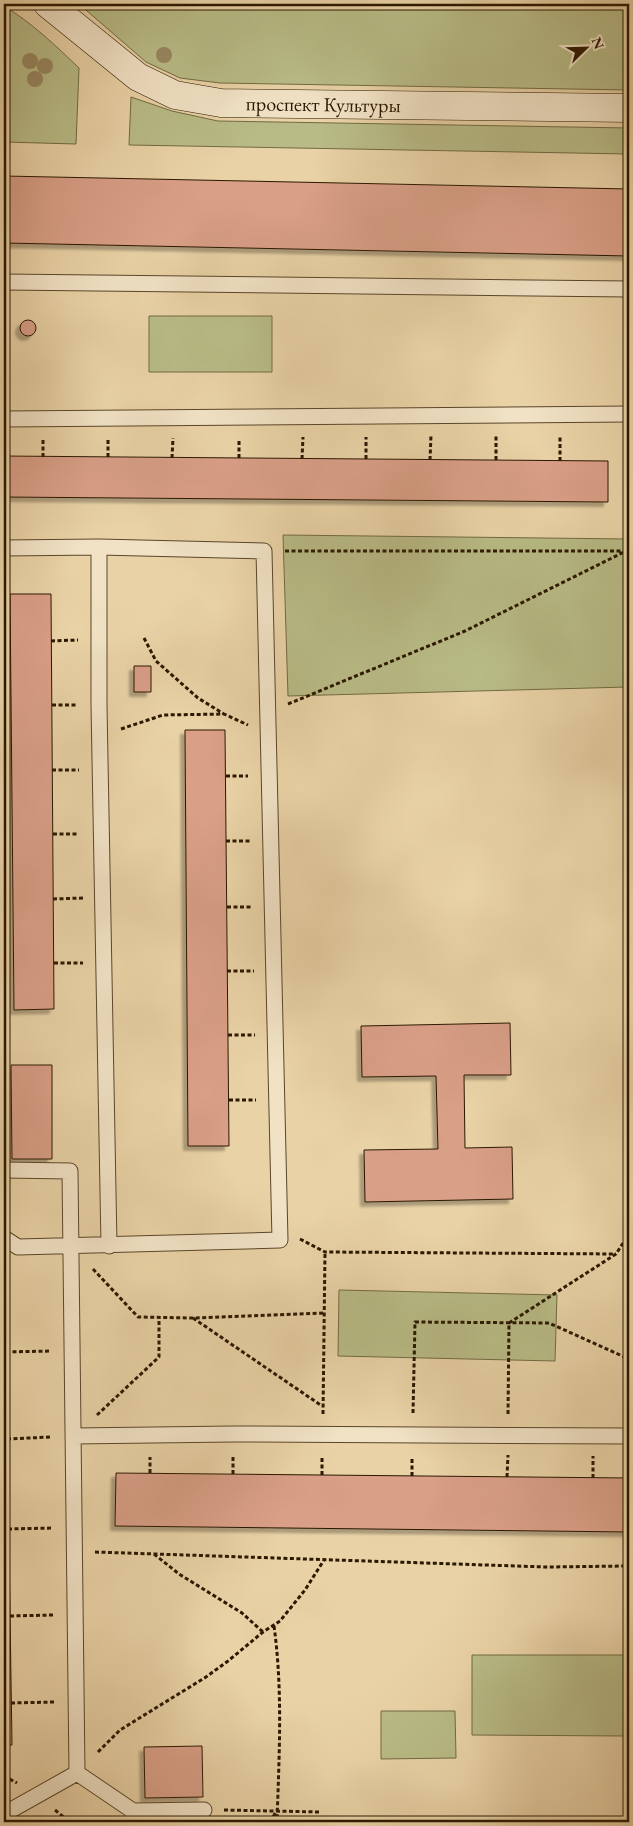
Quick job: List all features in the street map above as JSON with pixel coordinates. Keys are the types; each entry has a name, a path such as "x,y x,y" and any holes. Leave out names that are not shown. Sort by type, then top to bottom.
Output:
{"street":[{"name":"проспект Культуры","path":"48,4 138,77 175,95 221,103 629,108"}],"lane":[{"path":"4,282 629,289"},
{"path":"4,419 629,414"},
{"path":"99,547 98,640 102,963 108,1128 109,1246"},
{"path":"4,548 99,547 264,552 270,734 280,1240 18,1248 4,1238"},
{"path":"4,1170 70,1171 77,1773"},
{"path":"73,1436 629,1436"},
{"path":"4,1814 77,1773"},
{"path":"77,1773 133,1817 204,1810"}],"path":[{"path":"269,712 465,631 627,551 629,545"},
{"path":"264,552 627,551"},
{"path":"144,638 156,661 198,698 224,714 270,734"},
{"path":"51,640 98,640"},
{"path":"52,705 99,705"},
{"path":"99,736 163,714 224,714"},
{"path":"52,770 100,770"},
{"path":"53,834 101,834"},
{"path":"54,898 102,898"},
{"path":"54,963 102,963"},
{"path":"280,1228 325,1252 616,1254"},
{"path":"509,1323 616,1254 629,1234"},
{"path":"72,1246 138,1317 193,1318 325,1313"},
{"path":"322,1435 325,1252"},
{"path":"7,1439 73,1436 159,1357 159,1317"},
{"path":"193,1318 323,1406"},
{"path":"413,1435 415,1322 549,1324 629,1359"},
{"path":"508,1435 509,1323"},
{"path":"6,1352 73,1351"},
{"path":"8,1529 75,1528"},
{"path":"75,1552 546,1566 629,1566"},
{"path":"154,1554 179,1574 242,1613 263,1632"},
{"path":"77,1773 120,1730 206,1677 280,1621 305,1590 325,1560"},
{"path":"10,1616 76,1615"},
{"path":"274,1626 278,1657 280,1763 277,1822"},
{"path":"11,1703 76,1702"},
{"path":"204,1810 320,1812"},
{"path":"270,1822 277,1810"}],"green space":[{"path":"79,4 629,4 629,90 220,83 180,78 146,62"},
{"path":"4,6 34,27 79,68 76,144 4,142"},
{"path":"131,97 172,111 218,121 629,128 629,154 129,145"},
{"path":"149,316 272,316 272,372 149,372"},
{"path":"283,535 629,539 628,687 288,696"},
{"path":"339,1290 557,1295 555,1361 338,1356"},
{"path":"472,1655 626,1655 626,1736 472,1735"},
{"path":"381,1711 455,1711 456,1758 381,1759"}],"building":[{"path":"4,176 629,189 629,256 4,243"},
{"path":"25,320 31,320 36,325 34,334 25,336 20,331 20,325"},
{"path":"4,456 608,461 608,502 4,497"},
{"path":"10,594 51,594 54,1009 14,1010"},
{"path":"134,666 151,666 151,692 134,692"},
{"path":"185,730 225,730 229,1146 188,1146"},
{"path":"510,1023 511,1075 464,1075 465,1148 512,1147 513,1199 365,1202 364,1150 438,1149 436,1076 362,1077 361,1026"},
{"path":"11,1065 52,1065 52,1159 12,1159"},
{"path":"5,1288 12,1745 4,1745"},
{"path":"116,1473 629,1478 629,1532 115,1526"},
{"path":"202,1746 203,1797 145,1798 144,1747"}]}
